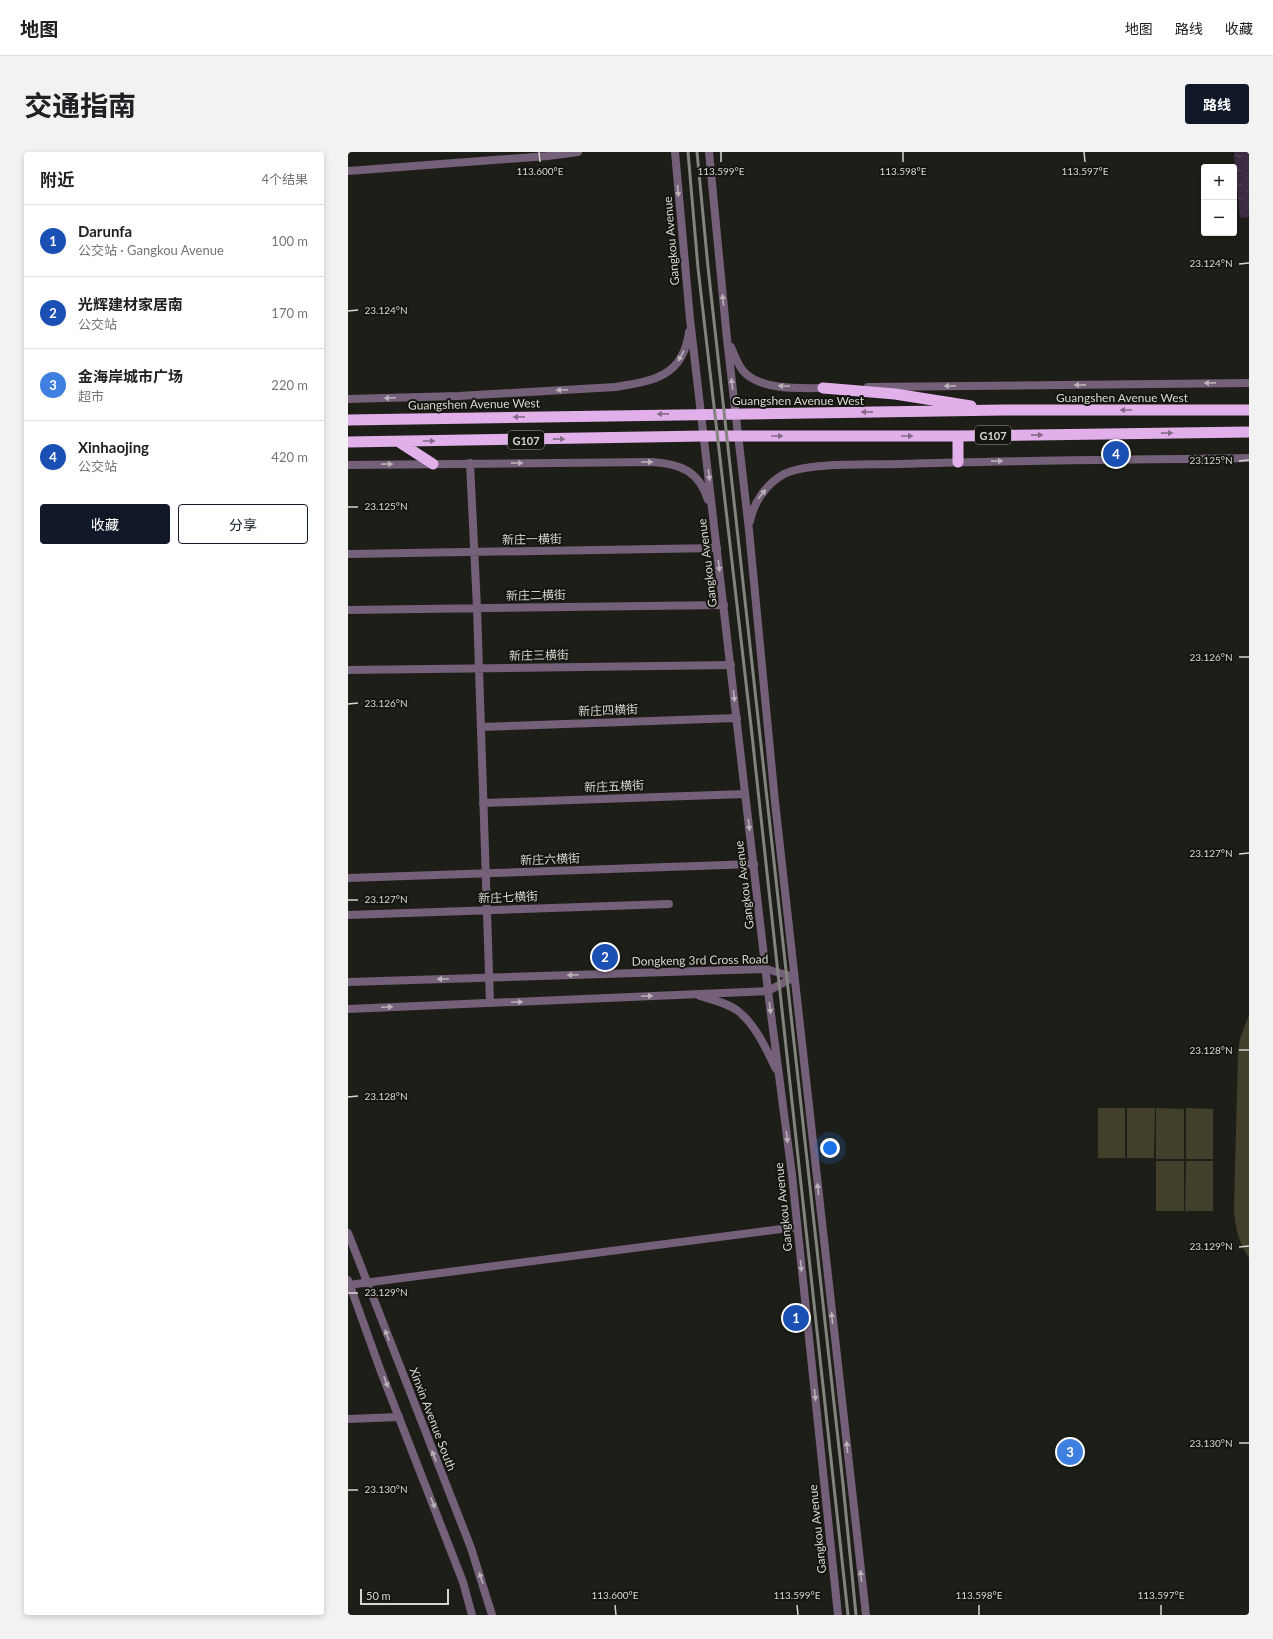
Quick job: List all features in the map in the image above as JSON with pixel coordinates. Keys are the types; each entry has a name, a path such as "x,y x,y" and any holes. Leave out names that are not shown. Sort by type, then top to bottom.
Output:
{"highway":[{"path":"823,388 895,394 1004,410"},
{"name":"Guangshen Avenue West","path":"348,420 1004,410 1249,410"},
{"name":"G107","path":"348,442 704,436 958,436 1249,432"},
{"path":"958,436 958,462"},
{"path":"398,441 433,464"}],"street":[{"path":"348,171 578,152"},
{"name":"Gangkou Avenue","path":"675,152 690,319 797,1227 838,1615"},
{"path":"708,152 794,977 866,1615"},
{"path":"348,399 481,394 614,387 638,384 655,379 671,370 681,358 687,343 690,319"},
{"path":"727,339 739,365 746,374 757,382 769,386 823,388 1249,383"},
{"path":"748,530 753,510 759,497 770,484 784,474 800,469 824,466 958,462 1249,458"},
{"path":"348,465 652,462 673,464 692,474 701,483 713,514"},
{"path":"470,464 477,608 490,1003"},
{"name":"新庄一横街","path":"348,554 717,548"},
{"name":"新庄二横街","path":"348,610 724,605"},
{"name":"新庄三横街","path":"348,670 731,665"},
{"name":"新庄四横街","path":"481,727 737,718"},
{"name":"新庄五横街","path":"483,803 745,794"},
{"name":"新庄六横街","path":"348,878 754,864"},
{"name":"新庄七横街","path":"348,915 669,904"},
{"name":"Dongkeng 3rd Cross Road","path":"348,982 766,969 794,977"},
{"path":"348,1009 768,991 794,977"},
{"path":"694,994 723,1003 738,1011 757,1033 779,1074"},
{"path":"472,1615 463,1582 349,1284 367,1283 797,1227"},
{"name":"Xinxin Avenue South","path":"348,1233 471,1548 492,1615"},
{"path":"348,1419 399,1417"}],"shaded area":[{"path":"1249,1015 1249,1258 1238,1235 1234,1210 1238,1052 1240,1039"},
{"path":"1098,1108 1125,1108 1125,1158 1098,1158"},
{"path":"1127,1108 1155,1108 1154,1158 1127,1158"},
{"path":"1156,1108 1184,1109 1184,1159 1156,1159"},
{"path":"1186,1108 1213,1109 1213,1159 1186,1159"},
{"path":"1156,1161 1184,1161 1184,1211 1156,1211"},
{"path":"1186,1161 1213,1161 1213,1211 1185,1211"}],"water":[{"path":"1234,152 1249,152 1249,217 1240,218 1237,164 1235,164"}],"railway":[{"path":"688,152 698,268 751,726 848,1615"},
{"path":"697,152 708,267 843,1484 856,1615"}],"place":[{"name":"Xinhaojing","path":"1116,454"},
{"name":"光辉建材家居南","path":"605,957"},
{"name":"Darunfa","path":"796,1318"},
{"name":"金海岸城市广场","path":"1070,1452"}]}
